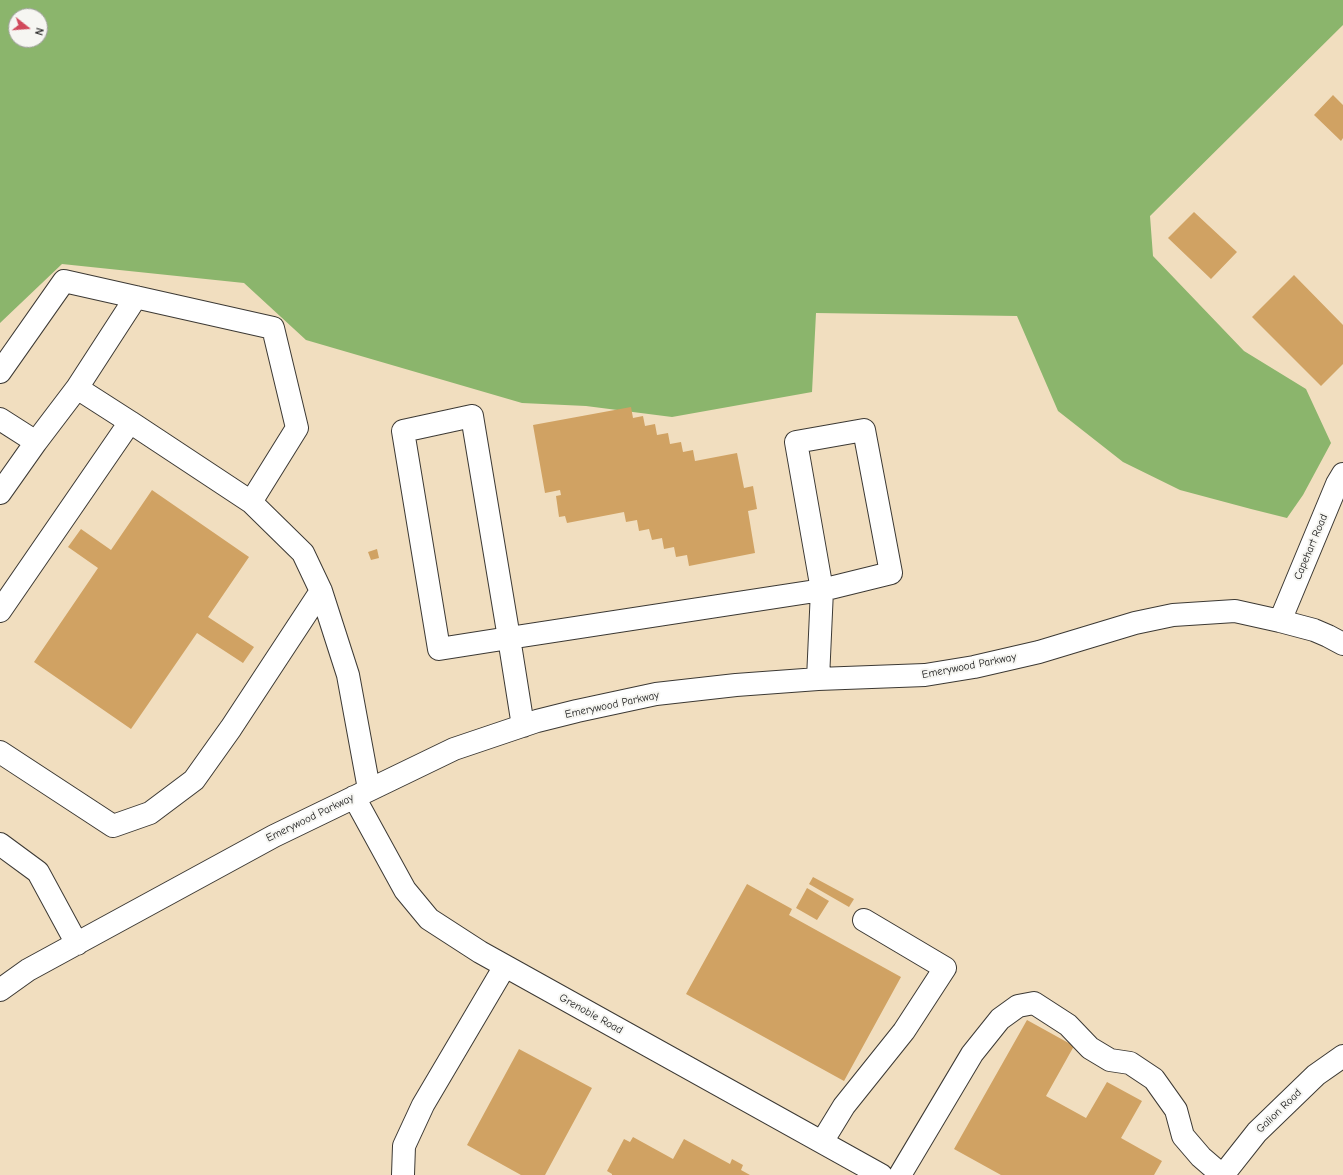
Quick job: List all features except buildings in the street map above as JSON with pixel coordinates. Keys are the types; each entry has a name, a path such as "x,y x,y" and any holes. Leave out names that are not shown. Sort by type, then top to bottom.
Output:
{"street":[{"path":"0,372 64,281 273,328 297,428 251,502"},
{"path":"0,493 77,388 136,297"},
{"name":"Grenoble Road","path":"77,388 251,502 303,553 321,591 348,675 361,793 405,890 429,919 480,952 881,1175"},
{"path":"523,726 509,638 472,416 403,431 439,650 509,638 822,590 891,573 864,430 796,442 822,590 818,679"},
{"path":"0,418 36,442"},
{"path":"0,611 130,422"},
{"name":"Capehart Road","path":"1280,621 1337,484 1343,474"},
{"path":"0,752 113,826 150,813 194,780 231,728 321,591"},
{"name":"Emerywood Parkway","path":"0,990 28,970 274,836 454,748 523,726 578,711 656,694 736,685 818,679 925,676 974,667 1038,652 1135,623 1173,614 1235,611 1314,630 1343,644"},
{"path":"0,844 38,872 77,944"},
{"path":"822,1142 844,1106 904,1031 946,968 864,920"},
{"path":"403,1175 404,1146 423,1105 505,966"},
{"path":"900,1175 972,1054 1000,1019 1018,1006 1034,1003 1068,1026 1090,1048 1110,1060 1130,1063 1154,1079 1176,1110 1183,1136 1201,1157 1223,1175"},
{"name":"Galion Road","path":"1223,1175 1257,1132 1316,1075 1343,1056"}],"green space":[{"path":"0,0 1343,0 1343,25 1150,216 1153,256 1244,351 1306,389 1331,443 1303,495 1287,518 1180,490 1123,462 1058,411 1017,316 816,313 812,392 672,417 586,406 522,403 306,340 244,283 62,264 0,323"}]}
